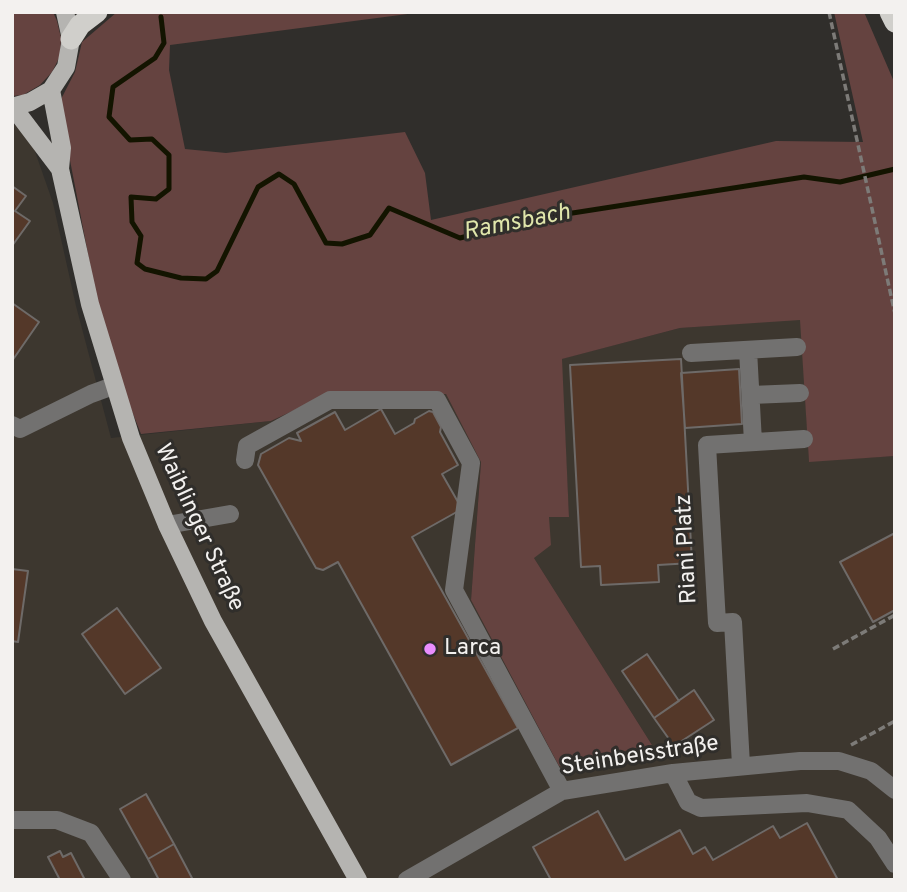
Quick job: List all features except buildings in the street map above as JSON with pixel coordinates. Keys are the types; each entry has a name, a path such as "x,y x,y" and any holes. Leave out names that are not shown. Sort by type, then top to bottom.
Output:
{"highway":[{"path":"71,39 80,25 97,12"},
{"path":"890,12 895,22"}],"main road":[{"path":"13,107 30,102 51,90 66,67 71,39 65,12"},
{"name":"Waiblinger Straße","path":"51,90 61,148 60,169 90,304 131,438 167,525 213,621 358,880"},
{"name":"Waiblinger Straße","path":"13,107 60,169"}],"street":[{"path":"691,353 797,347"},
{"path":"748,350 753,442 804,439"},
{"path":"12,425 20,429 113,386"},
{"path":"751,395 800,393"},
{"path":"245,460 247,446 330,400 437,400 471,463 454,590 562,792"},
{"name":"Riani Platz","path":"741,765 733,622 717,623 707,445 753,442"},
{"path":"167,525 230,514"},
{"name":"Steinbeisstraße","path":"407,880 562,792 673,773 800,761 839,761 870,771 895,790"},
{"path":"673,773 688,802 701,807 807,803 848,810 877,838 895,864"},
{"path":"12,820 57,820 91,832 122,880"}],"path":[{"path":"829,12 895,314"},
{"path":"833,649 895,615"},
{"path":"848,747 895,721"}],"shaded area":[{"path":"12,12 53,12 61,38 60,56 52,72 40,85 23,95 12,96"},
{"path":"117,12 423,12 170,45 169,70 185,149 226,153 405,132 425,173 431,220 776,141 863,142 834,12 864,12 895,84 895,456 809,462 800,320 680,328 562,359 569,517 549,517 551,545 534,558 652,745 559,766 471,600 481,462 446,394 325,396 271,421 141,434 120,381 98,306 59,103 75,72 82,42"},
{"path":"12,122 32,143 53,203 76,306 111,438 271,421 325,396 446,394 481,461 471,600 559,766 652,745 534,558 549,517 569,517 561,359 680,328 801,319 809,461 895,456 895,880 12,880"}],"waterway":[{"name":"Ramsbach","path":"161,17 164,43 155,58 113,87 109,117 130,140 152,139 169,155 169,189 156,199 131,197 132,222 141,236 137,263 145,269 181,278 206,279 217,271 258,187 279,174 294,184 326,243 342,244 370,235 389,208 460,238 534,219 804,177 840,182 895,169"}],"place":[{"name":"Larca","path":"430,649"}]}
